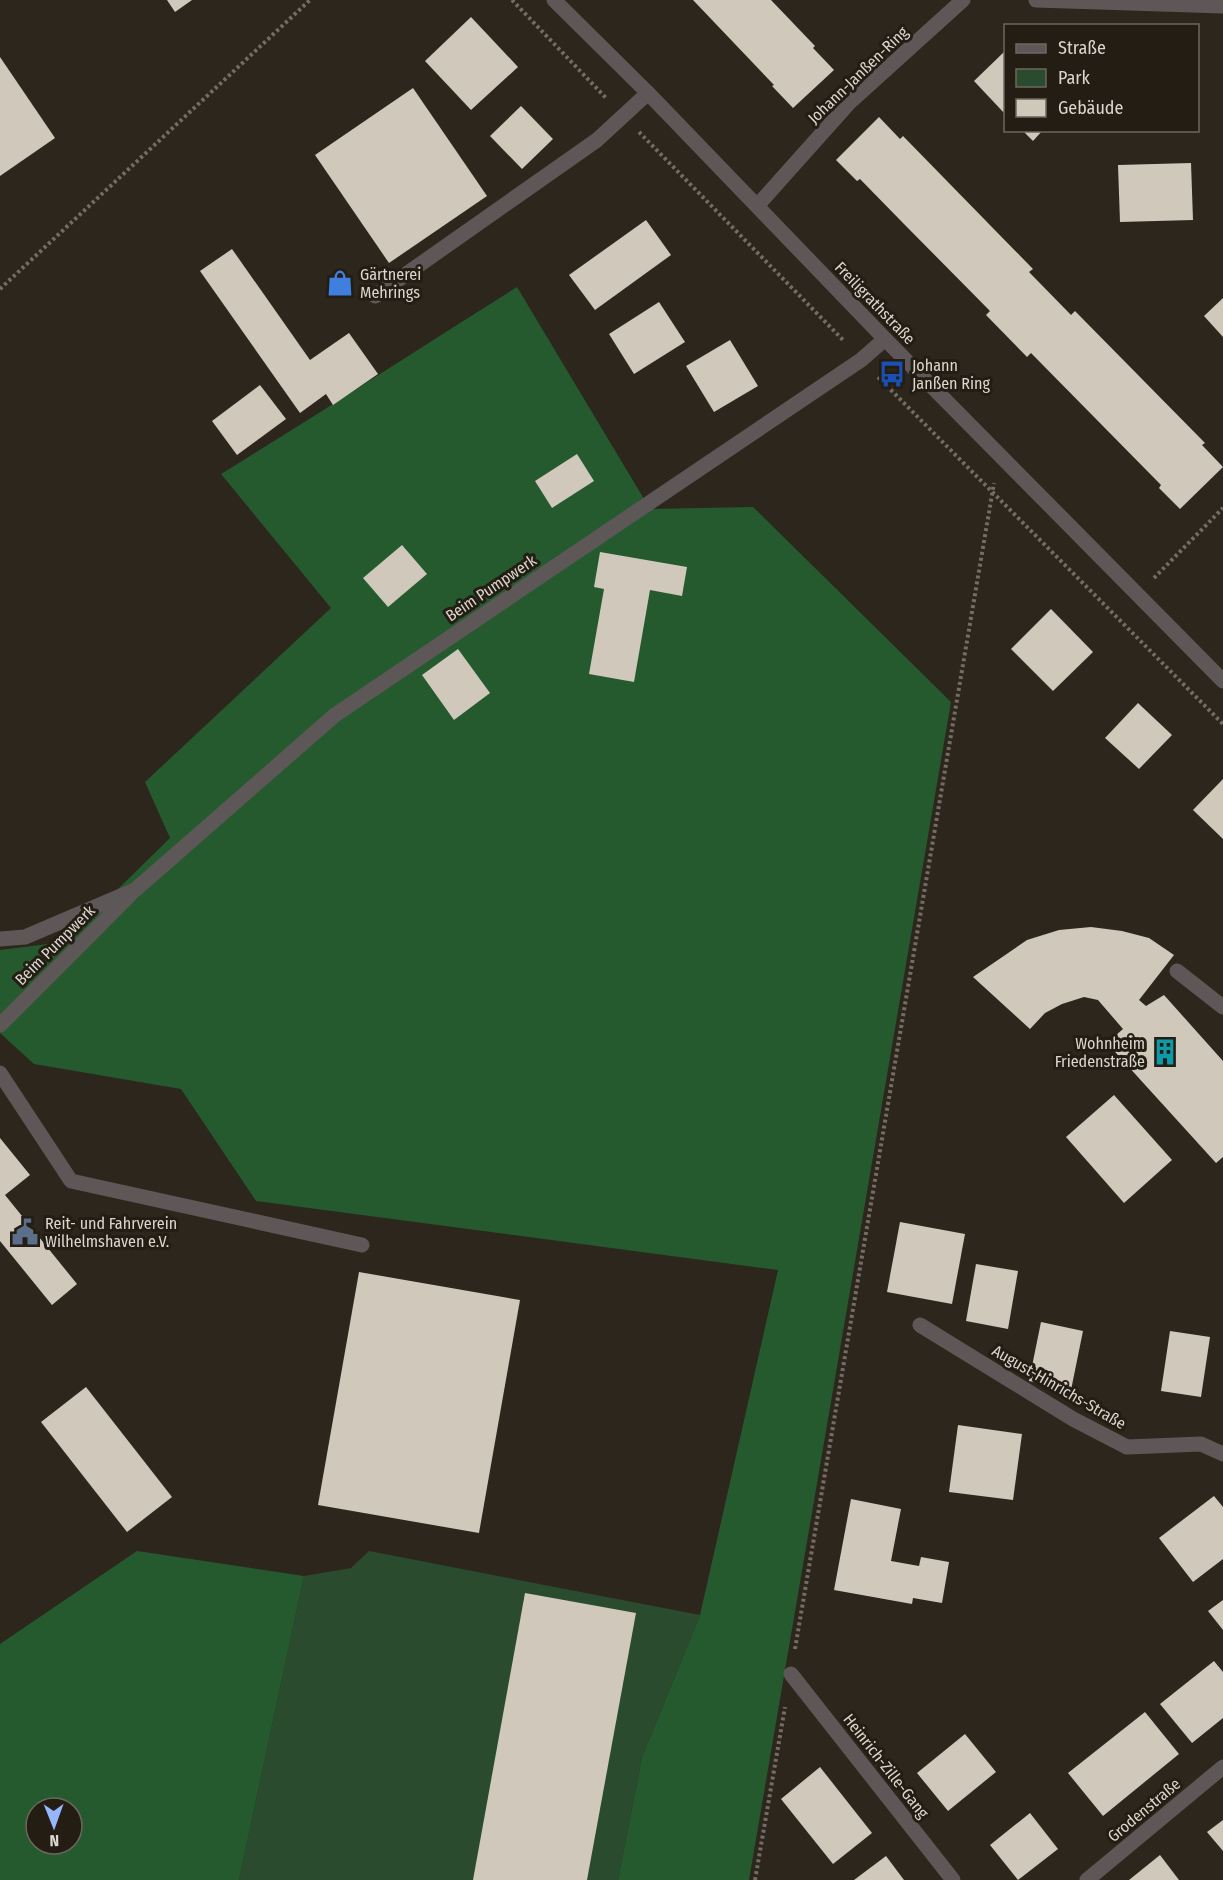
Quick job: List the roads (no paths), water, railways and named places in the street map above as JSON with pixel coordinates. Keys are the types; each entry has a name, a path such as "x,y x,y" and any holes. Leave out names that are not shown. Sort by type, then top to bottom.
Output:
{"street":[{"name":"Freiligrathstraße","path":"554,0 648,93 885,339 1223,681"},
{"name":"Johann-Janßen-Ring","path":"758,206 849,103 963,0"},
{"path":"1036,0 1223,6"},
{"path":"375,296 597,140 648,93"},
{"name":"Beim Pumpwerk","path":"0,1024 135,890 336,715 861,360 885,339"},
{"name":"Beim Pumpwerk","path":"0,939 25,937 135,890"},
{"path":"1177,971 1223,1007"},
{"path":"0,1073 71,1181 362,1245"},
{"name":"August-Hinrichs-Straße","path":"920,1325 1073,1419 1127,1447 1201,1444 1223,1454"},
{"name":"Heinrich-Zille-Gang","path":"791,1674 953,1880"},
{"name":"Grodenstraße","path":"1087,1880 1223,1767"}],"place":[{"name":"Gärtnerei Mehrings","path":"340,283"},
{"name":"Johann Janßen Ring","path":"892,374"},
{"name":"Wohnheim Friedenstraße","path":"1165,1052"},
{"name":"Reit- und Fahrverein Wilhelmshaven e.V.","path":"25,1232"}]}
